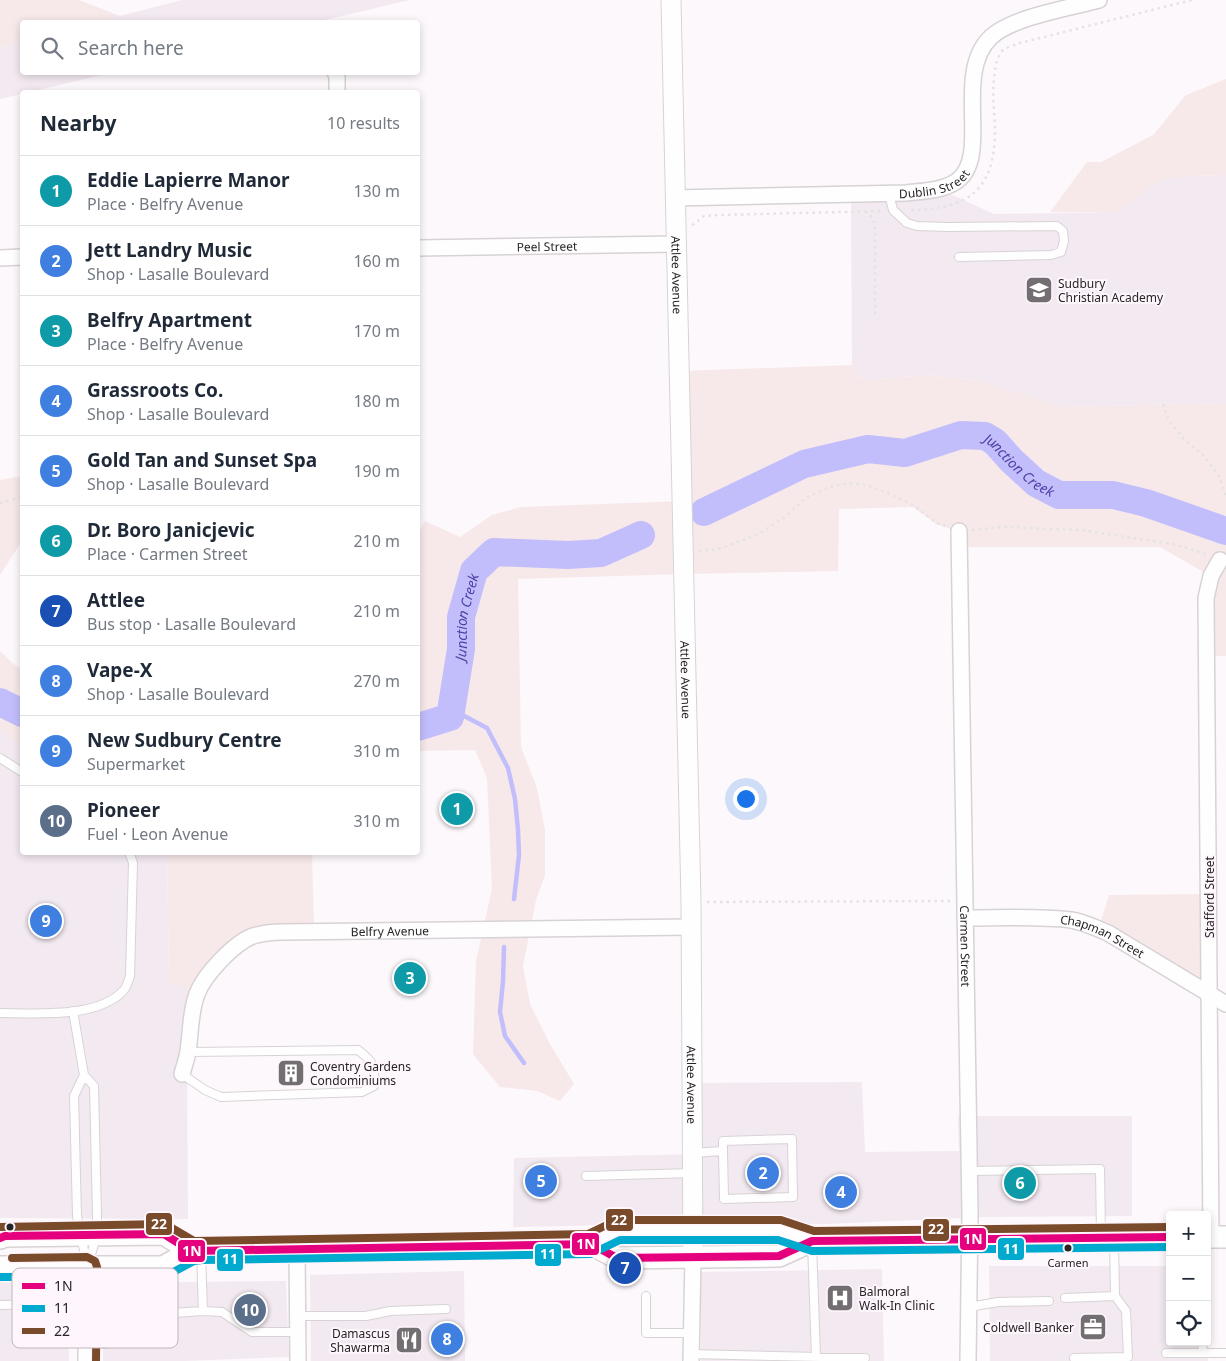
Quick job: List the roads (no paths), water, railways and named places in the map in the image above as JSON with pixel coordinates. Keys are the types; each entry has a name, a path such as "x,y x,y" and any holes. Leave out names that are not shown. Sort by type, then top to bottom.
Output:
{"main road":[{"path":"0,1267 163,1266 196,1251 591,1244 617,1230 780,1230 812,1241 1166,1237"},
{"path":"0,1238 5,1236 164,1234 196,1251"},
{"path":"591,1244 617,1258 779,1256 812,1241"}],"street":[{"name":"Attlee Avenue","path":"671,0 682,428 691,902 693,1256 691,1358"},
{"name":"Dublin Street","path":"675,198 889,194 937,189 947,186 963,175 968,166 972,151 974,67 983,48 991,37 1023,20 1099,0"},
{"path":"335,75 337,90"},
{"name":"Peel Street","path":"420,248 676,234"},
{"path":"0,258 20,257"},
{"name":"Carmen Street","path":"959,531 970,1238 968,1361"},
{"name":"Stafford Street","path":"1215,1237 1210,995 1206,598 1211,576 1220,560"},
{"name":"Chapman Street","path":"965,918 1072,920 1090,925 1108,933 1226,1004"},
{"name":"Belfry Avenue","path":"182,1074 188,1052 197,993 220,961 235,947 252,936 268,932 691,927"},
{"path":"297,1249 298,1361"},
{"path":"86,1348 86,1361"}],"lane":[{"path":"889,194 893,210 907,223 917,226 1057,226 1063,231 1064,241 1061,252 1051,255 959,257"},
{"path":"0,758 20,771"},
{"path":"0,1013 73,1011 103,1004 125,989 130,976 133,863 130,855"},
{"path":"73,1011 84,1075 94,1086 88,1267"},
{"path":"182,1074 205,1090 221,1097 362,1092 374,1086 375,1070 369,1059 358,1050 188,1052"},
{"path":"84,1075 74,1096 77,1216 88,1235 88,1267"},
{"path":"792,1139 793,1197 724,1199 723,1151 723,1141 792,1139"},
{"path":"692,1153 723,1151"},
{"path":"969,1171 1100,1169 1115,1296 1126,1311 1128,1358 1074,1358"},
{"path":"586,1176 692,1173"},
{"path":"812,1241 816,1357"},
{"path":"196,1251 203,1311"},
{"path":"646,1296 646,1333 691,1333"},
{"path":"1065,1298 1115,1296"},
{"path":"969,1307 998,1302 1049,1301"},
{"path":"298,1316 366,1316 390,1311 446,1309"},
{"path":"178,1313 222,1312 252,1332 298,1332"},
{"path":"1202,1346 1202,1353"},
{"path":"1166,1353 1226,1353"},
{"path":"691,1358 865,1358"}],"waterway":[{"name":"Junction Creek","path":"704,512 804,464 868,449 905,453 961,435 985,436 995,442 1036,483 1059,495 1113,495 1146,503 1226,531"},
{"name":"Junction Creek","path":"420,726 450,717 461,649 461,617 474,571 494,552 568,555 601,553 641,535"},
{"name":"Junction Creek","path":"0,702 20,712"},
{"path":"451,709 487,728 508,768 515,799 518,830 519,855 514,899"},
{"path":"504,947 500,1012 505,1036 524,1063"}],"place":[{"name":"Sudbury Christian Academy","path":"1039,290"},
{"name":"Eddie Lapierre Manor","path":"457,809"},
{"name":"New Sudbury Centre","path":"46,921"},
{"name":"Belfry Apartment","path":"410,978"},
{"name":"Coventry Gardens Condominiums","path":"291,1073"},
{"name":"Jett Landry Music","path":"763,1173"},
{"name":"Gold Tan and Sunset Spa","path":"541,1181"},
{"name":"Dr. Boro Janicjevic","path":"1020,1183"},
{"name":"Grassroots Co.","path":"841,1192"},
{"name":"Carmen","path":"1068,1248"},
{"name":"Attlee","path":"625,1268"},
{"name":"Balmoral Walk-In Clinic","path":"840,1298"},
{"name":"Pioneer","path":"250,1310"},
{"name":"Coldwell Banker","path":"1093,1327"},
{"name":"Vape-X","path":"447,1339"},
{"name":"Damascus Shawarma","path":"409,1340"}]}
